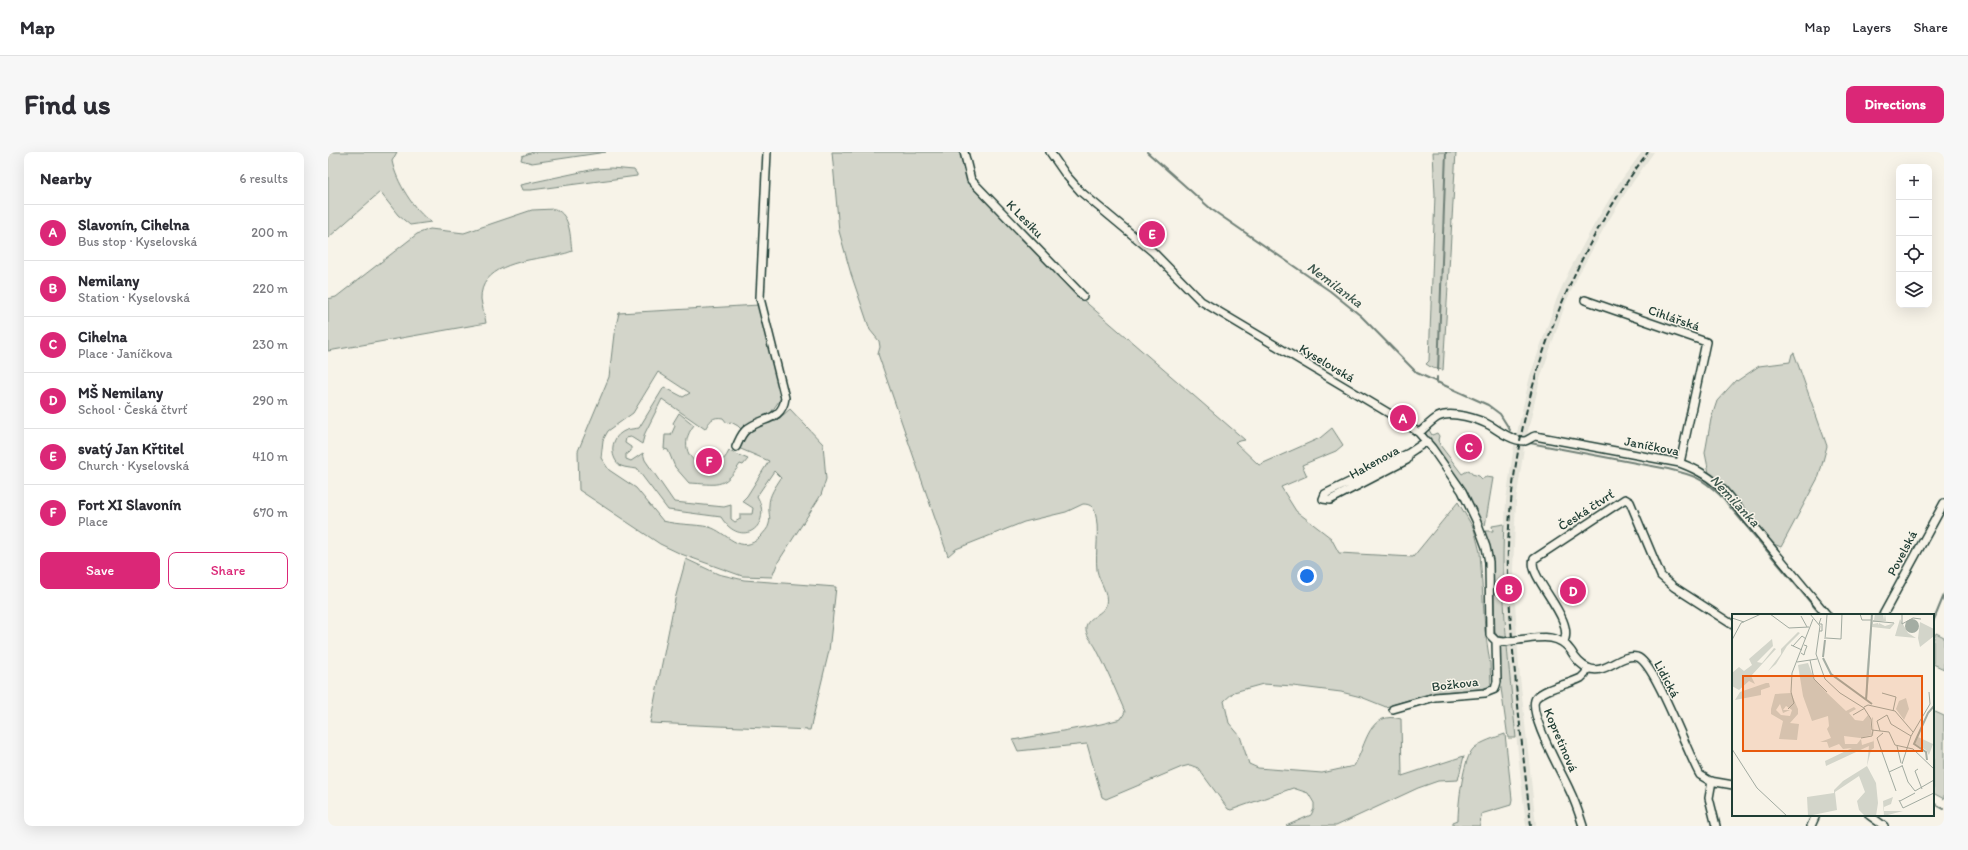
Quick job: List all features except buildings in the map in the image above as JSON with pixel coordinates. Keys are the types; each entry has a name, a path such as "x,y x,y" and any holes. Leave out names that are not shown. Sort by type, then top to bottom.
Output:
{"street":[{"path":"736,446 746,430 780,412 784,406 785,398 760,298 767,152"},
{"name":"K Lesíku","path":"964,152 971,180 1083,296"},
{"name":"Kyselovská","path":"1050,152 1066,176 1080,192 1153,252 1202,301 1419,433 1465,496 1484,541 1490,576 1490,634 1496,641"},
{"name":"Cihlářská","path":"1585,300 1706,342 1680,463"},
{"name":"Janíčkova","path":"1419,433 1438,417 1451,415 1481,421 1500,432 1522,441 1526,441 1535,436 1680,463 1707,475 1724,491 1827,614"},
{"path":"1409,453 1426,441"},
{"name":"Hakenova","path":"1409,453 1407,460 1330,500 1323,499 1325,494 1409,453"},
{"name":"Česká čtvrť","path":"1563,643 1566,638 1561,617 1532,568 1532,563 1538,556 1625,499 1630,502 1661,576 1674,588 1732,624"},
{"name":"Povelská","path":"1884,614 1944,503"},
{"path":"1496,641 1504,642 1546,637 1555,638 1563,643 1578,661 1588,668"},
{"name":"Božkova","path":"1394,710 1435,697 1485,692 1495,689 1497,682 1496,641"},
{"name":"Lidická","path":"1588,668 1600,669 1632,657 1643,660 1656,680 1699,772 1704,778 1732,785"},
{"name":"Kopretinová","path":"1583,826 1570,790 1537,719 1534,704 1535,700 1542,694 1581,678 1588,668"},
{"path":"1712,781 1709,798 1716,826"},
{"path":"1811,826 1816,816"},
{"path":"1870,816 1884,826"}],"shaded area":[{"path":"328,152 397,152 392,161 397,177 418,211 431,222 410,225 398,215 380,192 328,238"},
{"path":"533,152 606,152 532,163 521,160 522,156"},
{"path":"832,152 961,152 968,181 1074,292 1245,440 1235,442 1259,465 1320,438 1332,428 1343,445 1336,451 1302,465 1307,476 1281,487 1296,511 1331,538 1339,553 1413,557 1458,502 1474,529 1480,552 1485,630 1490,663 1491,687 1440,692 1421,696 1386,707 1361,697 1341,692 1263,684 1234,692 1224,701 1229,723 1240,736 1249,764 1258,768 1322,773 1354,766 1370,731 1375,724 1382,719 1390,718 1401,719 1402,776 1464,756 1458,780 1438,781 1418,788 1336,826 1286,826 1311,815 1314,809 1314,803 1308,793 1293,788 1231,810 1228,809 1198,768 1190,765 1106,799 1102,797 1087,744 1018,751 1013,740 1121,719 1125,712 1104,664 1086,630 1088,622 1104,608 1107,600 1097,570 1097,526 1095,512 1093,508 1087,504 1083,504 1066,512 1024,522 956,549 948,556 878,354 880,347 879,341 870,330 851,274 839,231"},
{"path":"1433,152 1456,152 1443,370 1432,368 1426,364 1429,361 1435,195"},
{"path":"1642,152 1654,152 1628,189 1604,228 1578,276 1566,302 1540,379 1524,448 1516,501 1513,569 1519,668 1536,826 1526,826 1509,669 1503,569 1506,500 1514,446 1530,376 1557,298 1569,271 1595,223 1619,183"},
{"path":"611,168 634,170 637,176 531,190 522,190 520,185 595,169"},
{"path":"555,209 564,216 567,221 572,251 514,264 494,273 482,288 481,299 486,323 328,351 328,299 336,297 417,234 430,229 464,233 532,210"},
{"path":"759,305 781,398 770,414 775,422 790,409 823,444 826,479 821,495 778,562 772,577 742,576 681,554 660,544 579,490 578,451 609,377 614,334 619,313","holes":["658,372 690,393 683,397 664,387 639,428 630,429 617,436 613,445 613,454 617,463 627,468 637,469 668,510 721,517 729,527 737,532 746,533 753,530 758,525 761,517 761,507 757,496 774,471 781,478 769,501 770,519 767,529 754,542 740,544 709,527 663,521 636,488 609,470 601,458 603,440 608,431 633,413","662,399 705,429 714,418 723,418 727,423 731,422 738,426 744,432 736,447 769,461 747,496 742,501 753,508 752,514 740,514 740,519 735,522 731,519 731,505 724,507 674,502 645,460 643,453 631,461 626,459 626,454 631,451 631,447 625,443 626,438 631,437 642,444 645,433"]},
{"path":"1794,353 1827,446 1819,476 1781,547 1769,542 1709,473 1705,453 1711,419 1717,401 1736,380 1737,381 1759,366 1790,362 1792,354"},
{"path":"679,413 694,425 688,437 687,447 690,456 696,462 705,466 714,465 722,461 729,451 748,459 743,465 740,464 724,482 719,484 689,483 675,467 668,450 664,449 665,435 671,435 675,426 673,423"},
{"path":"1426,430 1429,430 1432,435 1437,433 1439,436 1438,440 1440,445 1462,474 1469,470 1472,474 1479,476 1482,479 1486,477 1493,478 1485,526 1479,519 1426,435"},
{"path":"1504,524 1504,605 1516,738 1508,738 1500,681 1499,646 1505,645 1504,637 1498,637 1495,632 1493,567 1485,534 1485,531 1493,531 1492,526"},
{"path":"686,559 718,574 744,580 836,587 829,651 810,730 650,723 675,599"},
{"path":"1936,633 1944,637 1944,669 1934,664 1934,638"},
{"path":"1934,711 1944,716 1944,799 1934,794"},
{"path":"1505,734 1512,799 1511,805 1481,814 1480,826 1453,826 1453,822 1458,820 1462,782 1470,753 1481,743"}],"waterway":[{"name":"Nemilanka","path":"1147,152 1211,209 1330,291 1361,316 1417,373 1488,405 1500,414 1510,430"},
{"path":"1438,371 1446,152"},
{"name":"Nemilanka","path":"1437,377 1437,383"},
{"name":"Nemilanka","path":"1530,443 1668,469 1697,478 1720,495 1820,614"},
{"path":"1934,620 1944,595"},
{"name":"Nemilanka","path":"1934,804 1944,809"}],"railway":[{"path":"1531,826 1514,662 1508,570 1512,493 1520,441 1532,389 1548,339 1568,290 1591,242 1618,196 1648,152"}],"place":[{"name":"svatý Jan Křtitel","path":"1152,234"},
{"name":"Slavonín, Cihelna","path":"1403,418"},
{"name":"Cihelna","path":"1469,447"},
{"name":"Fort XI Slavonín","path":"709,461"},
{"name":"Nemilany","path":"1509,589"},
{"name":"MŠ Nemilany","path":"1573,591"}]}
